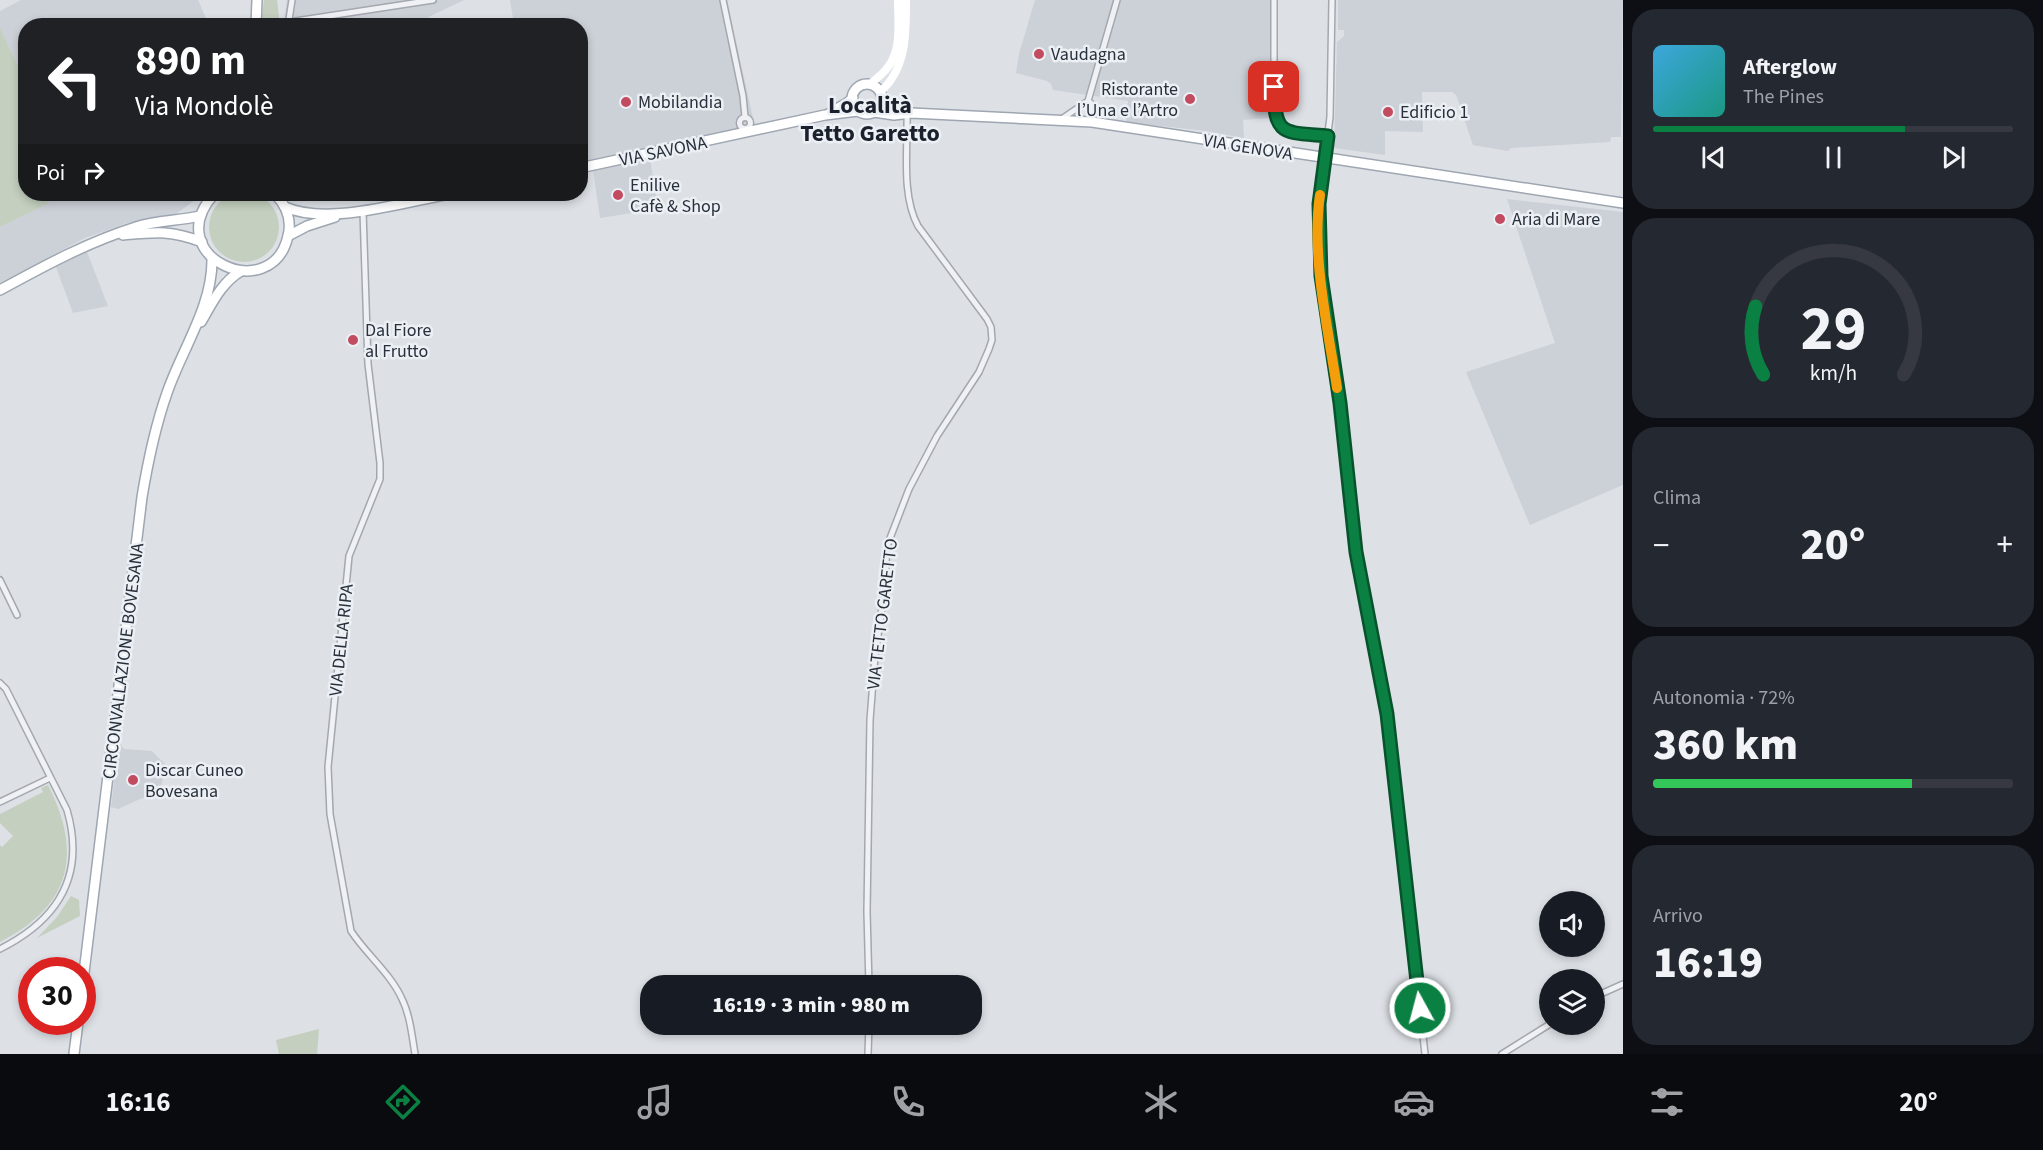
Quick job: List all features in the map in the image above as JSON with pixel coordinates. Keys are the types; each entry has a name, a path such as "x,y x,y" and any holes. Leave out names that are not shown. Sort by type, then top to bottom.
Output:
{"main road":[{"path":"256,18 257,0"},
{"path":"870,84 881,95 880,106 874,112 866,114 858,111 853,103 854,93 860,86 870,84"},
{"name":"VIA GENOVA","path":"881,95 895,109 907,113"},
{"name":"VIA SAVONA","path":"825,115 853,98"},
{"name":"VIA SAVONA","path":"588,166 746,131 825,115 858,111"},
{"name":"VIA GENOVA","path":"874,112 894,115 907,113 1089,121 1623,203"},
{"path":"207,201 200,216 202,242 212,258 230,269 241,271 253,270 273,260 281,252 288,236 289,226 285,207 280,201"},
{"path":"285,207 315,213 349,213 414,201"},
{"path":"288,236 307,226 349,213"},
{"path":"0,290 68,254 139,226 182,221 200,216"},
{"path":"112,236 159,232 179,233 202,242"},
{"name":"CIRCONVALLAZIONE BOVESANA","path":"86,957 142,496 151,445 168,391 211,282 212,258"},
{"name":"CIRCONVALLAZIONE BOVESANA","path":"190,339 219,292 231,277 241,271"},
{"path":"74,1054 76,1035"}],"street":[{"path":"290,18 292,0"},
{"path":"325,18 433,0"},
{"path":"723,0 743,96 745,117 750,122 746,131"},
{"path":"870,84 888,67 894,56 898,37 898,0"},
{"path":"881,95 895,72 904,50 906,0"},
{"path":"1060,120 1088,101 1117,0"},
{"path":"1274,0 1274,108 1279,125 1288,133 1328,136"},
{"path":"1332,0 1328,136 1319,204 1321,276 1340,403 1356,552 1387,714 1425,1054"},
{"path":"1088,101 1093,105 1089,121"},
{"path":"1081,106 1089,121"},
{"name":"VIA TETTO GARETTO","path":"869,975 867,912 870,720 887,546 909,489 937,436 979,372 992,340 991,327 987,319 911,214 908,192 907,113"},
{"name":"VIA DELLA RIPA","path":"363,211 368,364 380,479 350,556 328,767 328,797 351,931 361,947 396,987 402,999 415,1054"},
{"path":"0,580 17,615"},
{"path":"0,686 6,689 67,810 72,829 72,868 64,891 45,918 23,938 0,949"},
{"path":"0,802 50,777"},
{"path":"1605,992 1623,984"},
{"path":"1502,1054 1539,1031"},
{"path":"868,1054 869,1035"}],"shaded area":[{"path":"21,0 198,0 206,18 18,18 18,65 0,28 0,11"},
{"path":"287,0 464,0 427,18 284,18"},
{"path":"510,0 727,0 754,123 752,127 588,161 588,18 513,18"},
{"path":"1035,0 1270,0 1271,118 1243,120 1244,138 1206,131 1126,122 1128,101 1053,90 1047,81 1016,73 1019,54"},
{"path":"1338,0 1623,0 1621,137 1611,137 1610,142 1511,148 1508,151 1473,145 1456,95 1452,92 1422,92 1423,132 1385,131 1385,155 1334,148 1337,42 1344,36 1344,30 1338,30"},
{"path":"650,159 658,209 600,218 593,170"},
{"path":"1507,199 1623,212 1623,485 1530,525 1466,372 1555,343"},
{"path":"48,201 194,201 176,214 127,223 85,238 0,283 0,227 48,203"},
{"path":"87,252 108,306 73,313 56,267"},
{"path":"119,742 124,749 152,751 166,765 160,790 118,809 111,807"}],"green space":[{"path":"264,0 277,0 279,18 262,18"},
{"path":"0,28 18,65 18,201 48,201 49,203 0,227"},
{"path":"220,201 268,201 278,220 278,234 273,246 269,252 251,261 237,261 225,256 219,252 210,234 210,220"},
{"path":"48,785 59,810 65,834 67,856 64,876 56,895 42,912 24,928 0,942 0,845 2,847 13,836 0,823 0,814 43,792 41,788"},
{"path":"71,896 79,900 80,916 37,938 57,917"},
{"path":"319,1029 317,1054 279,1054 276,1040"}],"slow traffic":[{"path":"1320,195 1321,276 1337,388"}],"place":[{"name":"Vaudagna","path":"1039,54"},
{"name":"Ristorante l’Una e l’Artro","path":"1190,99"},
{"name":"Mobilandia","path":"626,102"},
{"name":"Edificio 1","path":"1388,112"},
{"name":"Enilive Cafè & Shop","path":"618,195"},
{"name":"Aria di Mare","path":"1500,219"},
{"name":"Dal Fiore al Frutto","path":"353,340"},
{"name":"Discar Cuneo Bovesana","path":"133,780"}],"district":[{"name":"Località Tetto Garetto","path":"870,119"}],"route":[{"path":"1274,87 1274,108 1279,125 1288,133 1328,136 1319,204 1321,276 1340,403 1356,552 1387,714 1420,1008"}]}
